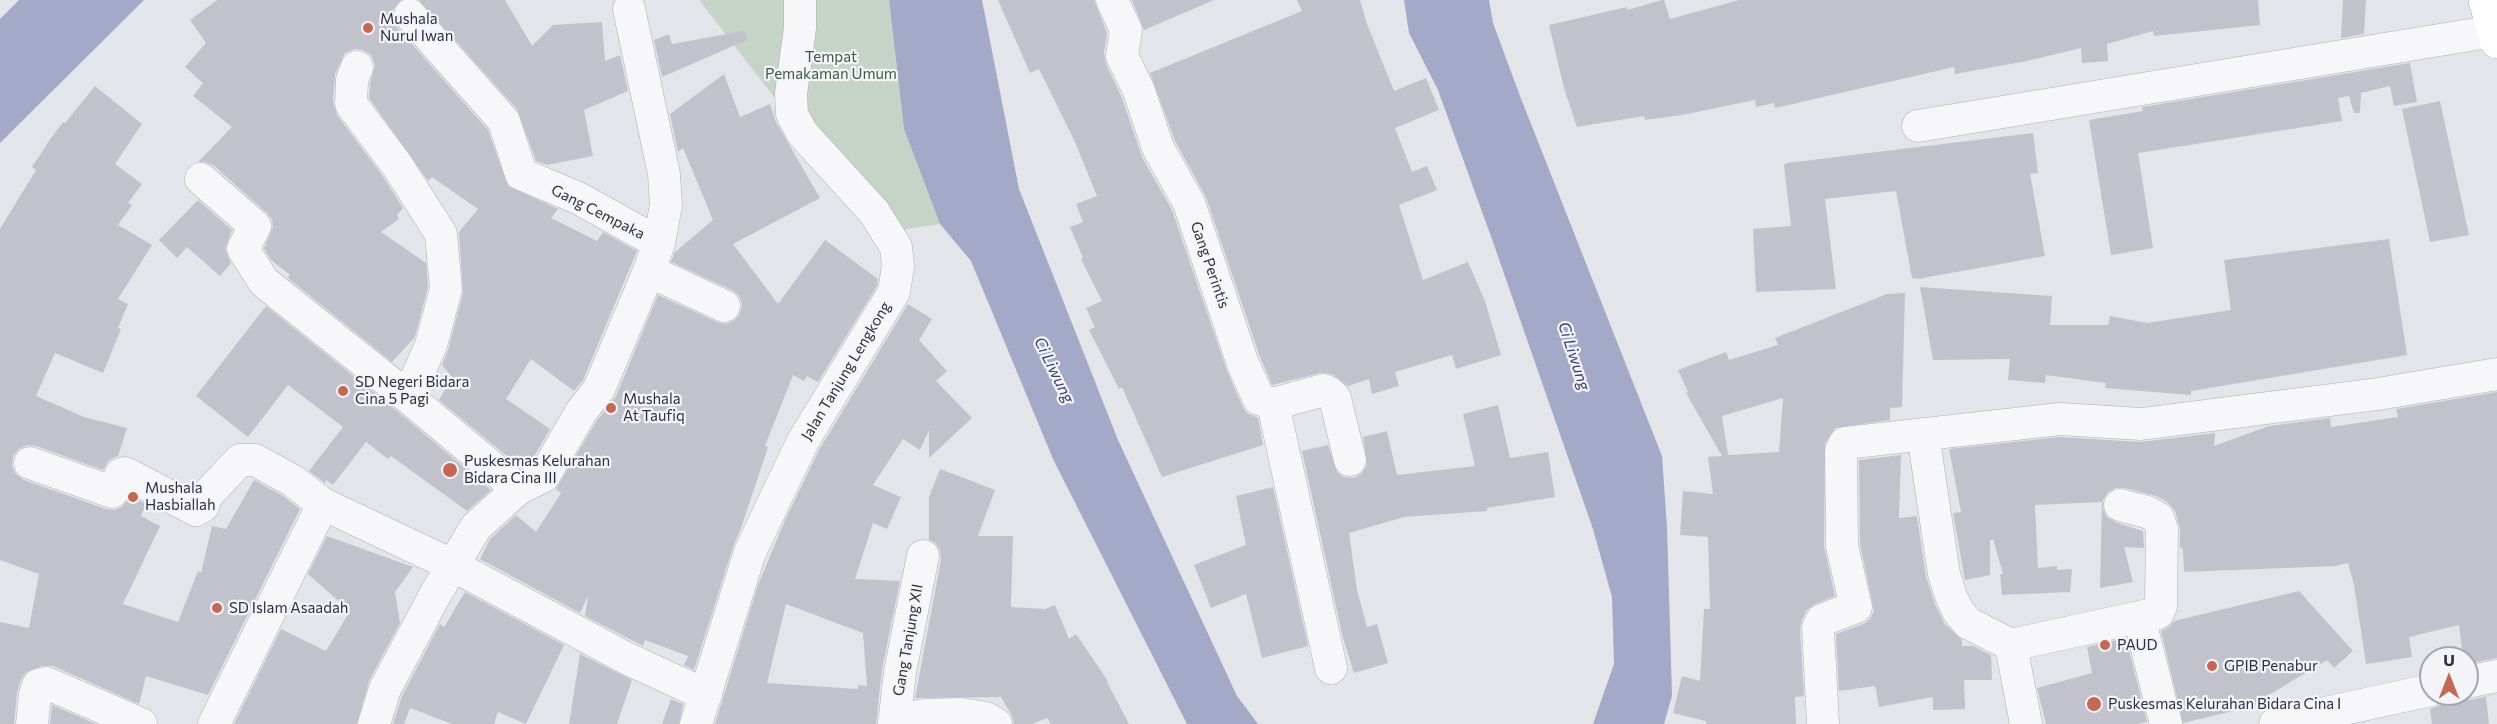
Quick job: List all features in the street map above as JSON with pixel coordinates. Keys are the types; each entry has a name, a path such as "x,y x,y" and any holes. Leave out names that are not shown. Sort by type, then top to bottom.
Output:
{"main road":[{"path":"2485,0 2496,36"}],"street":[{"name":"Jalan Tanjung Lengkong","path":"696,724 750,552 803,441 894,292 898,266 896,247 874,212 802,133 792,114 791,94 800,28 800,0"},
{"name":"Gang Perintis","path":"1112,0 1126,30 1122,56 1139,91 1158,147 1189,203 1243,364 1258,399 1273,404"},
{"path":"374,724 385,689 452,565 476,526 518,489 544,476 581,412 599,389 654,257 666,205 664,174 629,9"},
{"name":"Gang Cempaka","path":"410,15 504,121 521,174 578,198 654,257 724,306"},
{"path":"1918,126 2496,36"},
{"path":"357,67 352,80 351,105 397,165 441,234 446,289 430,345 408,397"},
{"path":"201,179 255,226 243,249 264,282 408,397 518,489"},
{"path":"1823,724 1818,628 1822,620 1856,607 1842,546 1840,502 1842,447 1845,443 2060,419 2141,424 2378,394 2497,374"},
{"path":"1332,668 1273,404 1324,390 1330,393 1335,398 1350,459"},
{"path":"1923,434 1944,574 1951,596 1958,611 1968,623 2011,645 2158,613 2162,606 2162,530 2158,518 2120,505"},
{"path":"30,463 111,492 114,491 121,474 125,473 196,510 202,506 207,495 240,460 248,459 264,463 323,504 452,565 626,658 706,695"},
{"path":"214,724 323,504"},
{"name":"Gang Tanjung XII","path":"894,722 900,672 923,556"},
{"path":"2139,617 2166,724"},
{"path":"2011,645 2026,724"},
{"path":"2479,680 2497,676"},
{"path":"33,724 35,695 38,686 46,684 141,724"},
{"path":"2275,724 2354,716 2419,694"},
{"path":"894,722 925,715 961,714 986,718 996,724"}],"green space":[{"name":"Tempat Pemakaman Umum","path":"699,0 889,0 904,129 940,224 887,232 802,133"}],"water":[{"path":"19,0 144,0 0,143 0,19"},
{"name":"Ci Liwung","path":"889,0 982,0 1019,189 1118,440 1237,696 1258,724 1187,724 1053,459 971,261 940,224 904,129"},
{"name":"Ci Liwung","path":"1404,0 1489,0 1493,23 1520,96 1662,456 1667,527 1672,696 1664,724 1593,724 1614,664 1612,597 1593,529 1493,242 1438,90 1409,33"}],"building":[{"path":"217,0 401,0 393,10 396,26 488,130 508,186 558,209 551,218 597,241 603,232 637,251 583,380 574,391 531,359 506,399 550,429 531,462 528,464 517,455 513,461 439,400 452,377 442,365 463,293 459,232 478,209 432,177 428,181 369,98 375,65 371,55 363,50 355,49 345,53 335,74 333,103 337,115 382,175 403,208 397,215 399,219 381,232 426,263 428,287 415,337 392,362 288,278 290,275 271,260 264,248 273,227 272,219 213,165 198,162 232,127 193,96 203,83 185,67 206,43 190,20"},
{"path":"419,0 505,0 532,46 553,25 602,22 605,61 620,55 628,91 584,110 593,156 547,165 536,161 517,109"},
{"path":"998,0 1094,0 1107,33 1104,53 1106,64 1122,98 1142,157 1172,210 1227,371 1243,407 1247,413 1258,418 1263,445 1162,477 1122,387 1119,389 1089,330 1095,327 1086,308 1102,301 1081,259 1083,258 1070,227 1083,222 1076,204 1097,196 1075,142 1039,69 1030,73"},
{"path":"1132,0 1214,0 1144,30"},
{"path":"1297,0 1360,0 1367,24 1394,91 1426,78 1439,110 1395,128 1412,172 1427,166 1437,190 1399,205 1423,280 1468,262 1485,301 1501,355 1456,369 1452,355 1395,372 1399,386 1372,394 1369,379 1348,386 1332,374 1320,373 1272,385 1260,357 1206,197 1175,141 1150,73 1302,11"},
{"path":"1664,0 1670,19 1739,0 2258,0 2260,25 2154,36 2153,31 2107,44 2108,61 2082,63 2081,48 2027,61 1955,74 1954,67 1775,108 1774,103 1756,107 1755,100 1682,115 1645,120 1644,116 1577,127 1564,88 1549,25 1627,7 1627,10"},
{"path":"2343,0 2366,0 2364,34 2341,38"},
{"path":"744,31 747,40 662,77 654,40 669,34 672,44"},
{"path":"2410,63 2417,102 2394,106 2390,86 2361,93 2360,113 2354,113 2349,96 2338,98 2342,121 2138,153 2153,248 2111,255 2089,120 2143,111 2142,107"},
{"path":"724,74 740,117 770,104 776,122 820,198 733,244 778,304 825,240 878,279 877,286 818,382 807,376 804,381 793,375 765,446 768,447 694,670 684,665 688,656 645,640 643,646 585,616 588,596 580,613 480,559 490,539 516,515 536,532 561,493 556,489 596,422 616,396 658,295 717,322 726,324 735,320 740,314 742,304 739,296 732,290 671,262 674,253 713,220 683,148 678,152 670,114"},
{"path":"95,86 142,124 115,164 142,184 128,203 132,205 118,225 152,245 118,299 128,304 118,328 121,329 103,373 55,353 36,396 84,417 127,428 118,456 109,460 103,470 36,446 27,445 13,456 12,466 16,474 24,480 106,509 114,510 122,507 130,496 146,504 141,516 160,526 123,604 178,622 198,571 201,573 212,526 226,529 254,480 283,496 300,509 208,695 146,676 139,704 53,666 42,666 26,672 21,679 17,693 14,724 0,724 0,622 29,628 39,574 0,560 0,229 36,170 32,167 51,138"},
{"path":"2440,101 2469,235 2430,242 2402,109"},
{"path":"2033,133 2038,173 2030,174 2045,256 1918,279 1912,278 1896,191 1825,199 1836,289 1756,292 1753,229 1791,226 1784,165 1787,163"},
{"path":"198,200 232,230 225,249 231,263 220,276 187,247 177,258 159,240"},
{"path":"2389,239 2407,355 2191,391 2191,395 2105,388 2106,383 2046,375 2045,383 2008,380 2010,359 1933,360 1920,287 2052,296 2050,325 2108,325 2110,316 2147,323 2231,310 2224,260"},
{"path":"1905,293 1902,407 1890,408 1890,420 1835,428 1825,443 1824,546 1835,596 1815,604 1806,611 1802,620 1800,629 1804,696 1795,697 1796,724 1706,724 1706,721 1673,713 1682,676 1700,681 1704,609 1710,609 1708,537 1680,535 1683,491 1713,494 1708,457 1722,456 1686,393 1688,392 1678,370 1726,352 1729,360 1778,345 1775,338 1887,294","holes":["1783,398 1779,452 1728,455 1722,416"]},
{"path":"908,304 932,319 919,340 947,371 936,381 972,418 929,458 929,430 920,450 903,439 873,485 901,497 887,529 873,523 855,579 900,581 882,669 876,724 715,724 758,585 786,518 819,450","holes":["786,604 863,633 867,686 858,685 858,689 767,683"]},
{"name":"SD Negeri Bidara Cina 5 Pagi","path":"266,306 491,490 467,511 391,456 388,459 366,442 333,485 326,480 325,483 309,471 343,427 288,385 248,437 196,396"},
{"path":"2497,392 2497,658 2479,662 2479,646 2462,646 2459,625 2409,637 2412,657 2366,664 2354,585 2348,563 2335,566 2184,572 2183,549 2180,548 2180,529 2175,511 2167,502 2156,496 2125,488 2116,488 2108,492 2103,500 2103,509 2107,517 2115,522 2143,531 2144,548 2124,547 2133,582 2100,588 2102,502 2035,505 2038,568 2057,566 2057,570 2072,569 2070,592 2002,595 2000,574 2003,574 1993,539 1990,540 1990,575 1965,580 1953,513 1961,512 1949,449 2060,437 2140,442 2215,433 2214,446 2269,426 2330,418 2331,427 2398,417 2396,409"},
{"path":"1498,405 1510,458 1548,452 1555,497 1487,508 1487,511 1404,517 1349,533 1357,590 1367,627 1377,624 1388,663 1354,673 1343,638 1302,451 1328,445 1337,472 1344,477 1354,478 1362,473 1367,465 1363,437 1387,431 1397,475 1475,466 1463,414"},
{"path":"1901,455 1899,518 1917,516 1926,577 1935,604 1944,623 1962,640 1962,646 1973,646 1991,655 1992,680 1964,680 1965,709 1933,710 1933,697 1879,707 1875,686 1839,691 1836,634 1863,624 1870,619 1874,611 1860,544 1859,460"},
{"path":"940,469 995,490 978,536 1013,536 1011,607 1045,609 1055,605 1069,639 1076,634 1108,681 1129,724 1051,724 1047,718 1032,724 1014,724 1001,697 915,698 941,560 940,550 935,543 929,540 929,497"},
{"path":"1273,487 1308,646 1262,658 1246,594 1211,608 1194,565 1246,545 1236,496"},
{"path":"327,536 413,567 395,592 400,623 369,681 357,724 234,724 281,629 326,651 350,611 308,574"},
{"name":"GPIB Penabur","path":"2299,591 2353,651 2334,668 2327,660 2269,695 2271,702 2183,723 2161,631 2174,621"},
{"path":"465,592 564,645 526,724 498,712 494,724 452,724 410,708 404,724 393,724 402,696 440,624 444,627"},
{"name":"Puskesmas Kelurahan Bidara Cina I","path":"2126,638 2147,722 2138,724 2046,724 2037,688 2092,673 2087,647"},
{"path":"580,654 632,680 617,724 569,724"},
{"path":"2497,694 2486,697 2489,724 2432,724 2430,709 2438,706 2479,706 2479,698"},
{"path":"671,699 683,704 679,724 662,724"},
{"path":"52,705 96,724 50,724"}],"place":[{"name":"Mushala Nurul Iwan","path":"368,28"},
{"name":"SD Negeri Bidara Cina 5 Pagi","path":"343,391"},
{"name":"Mushala At Taufiq","path":"611,408"},
{"name":"Puskesmas Kelurahan Bidara Cina III","path":"450,470"},
{"name":"Mushala Hasbiallah","path":"133,497"},
{"name":"SD Islam Asaadah","path":"217,608"},
{"name":"PAUD","path":"2105,645"},
{"name":"GPIB Penabur","path":"2212,666"},
{"name":"Puskesmas Kelurahan Bidara Cina I","path":"2094,704"}]}
